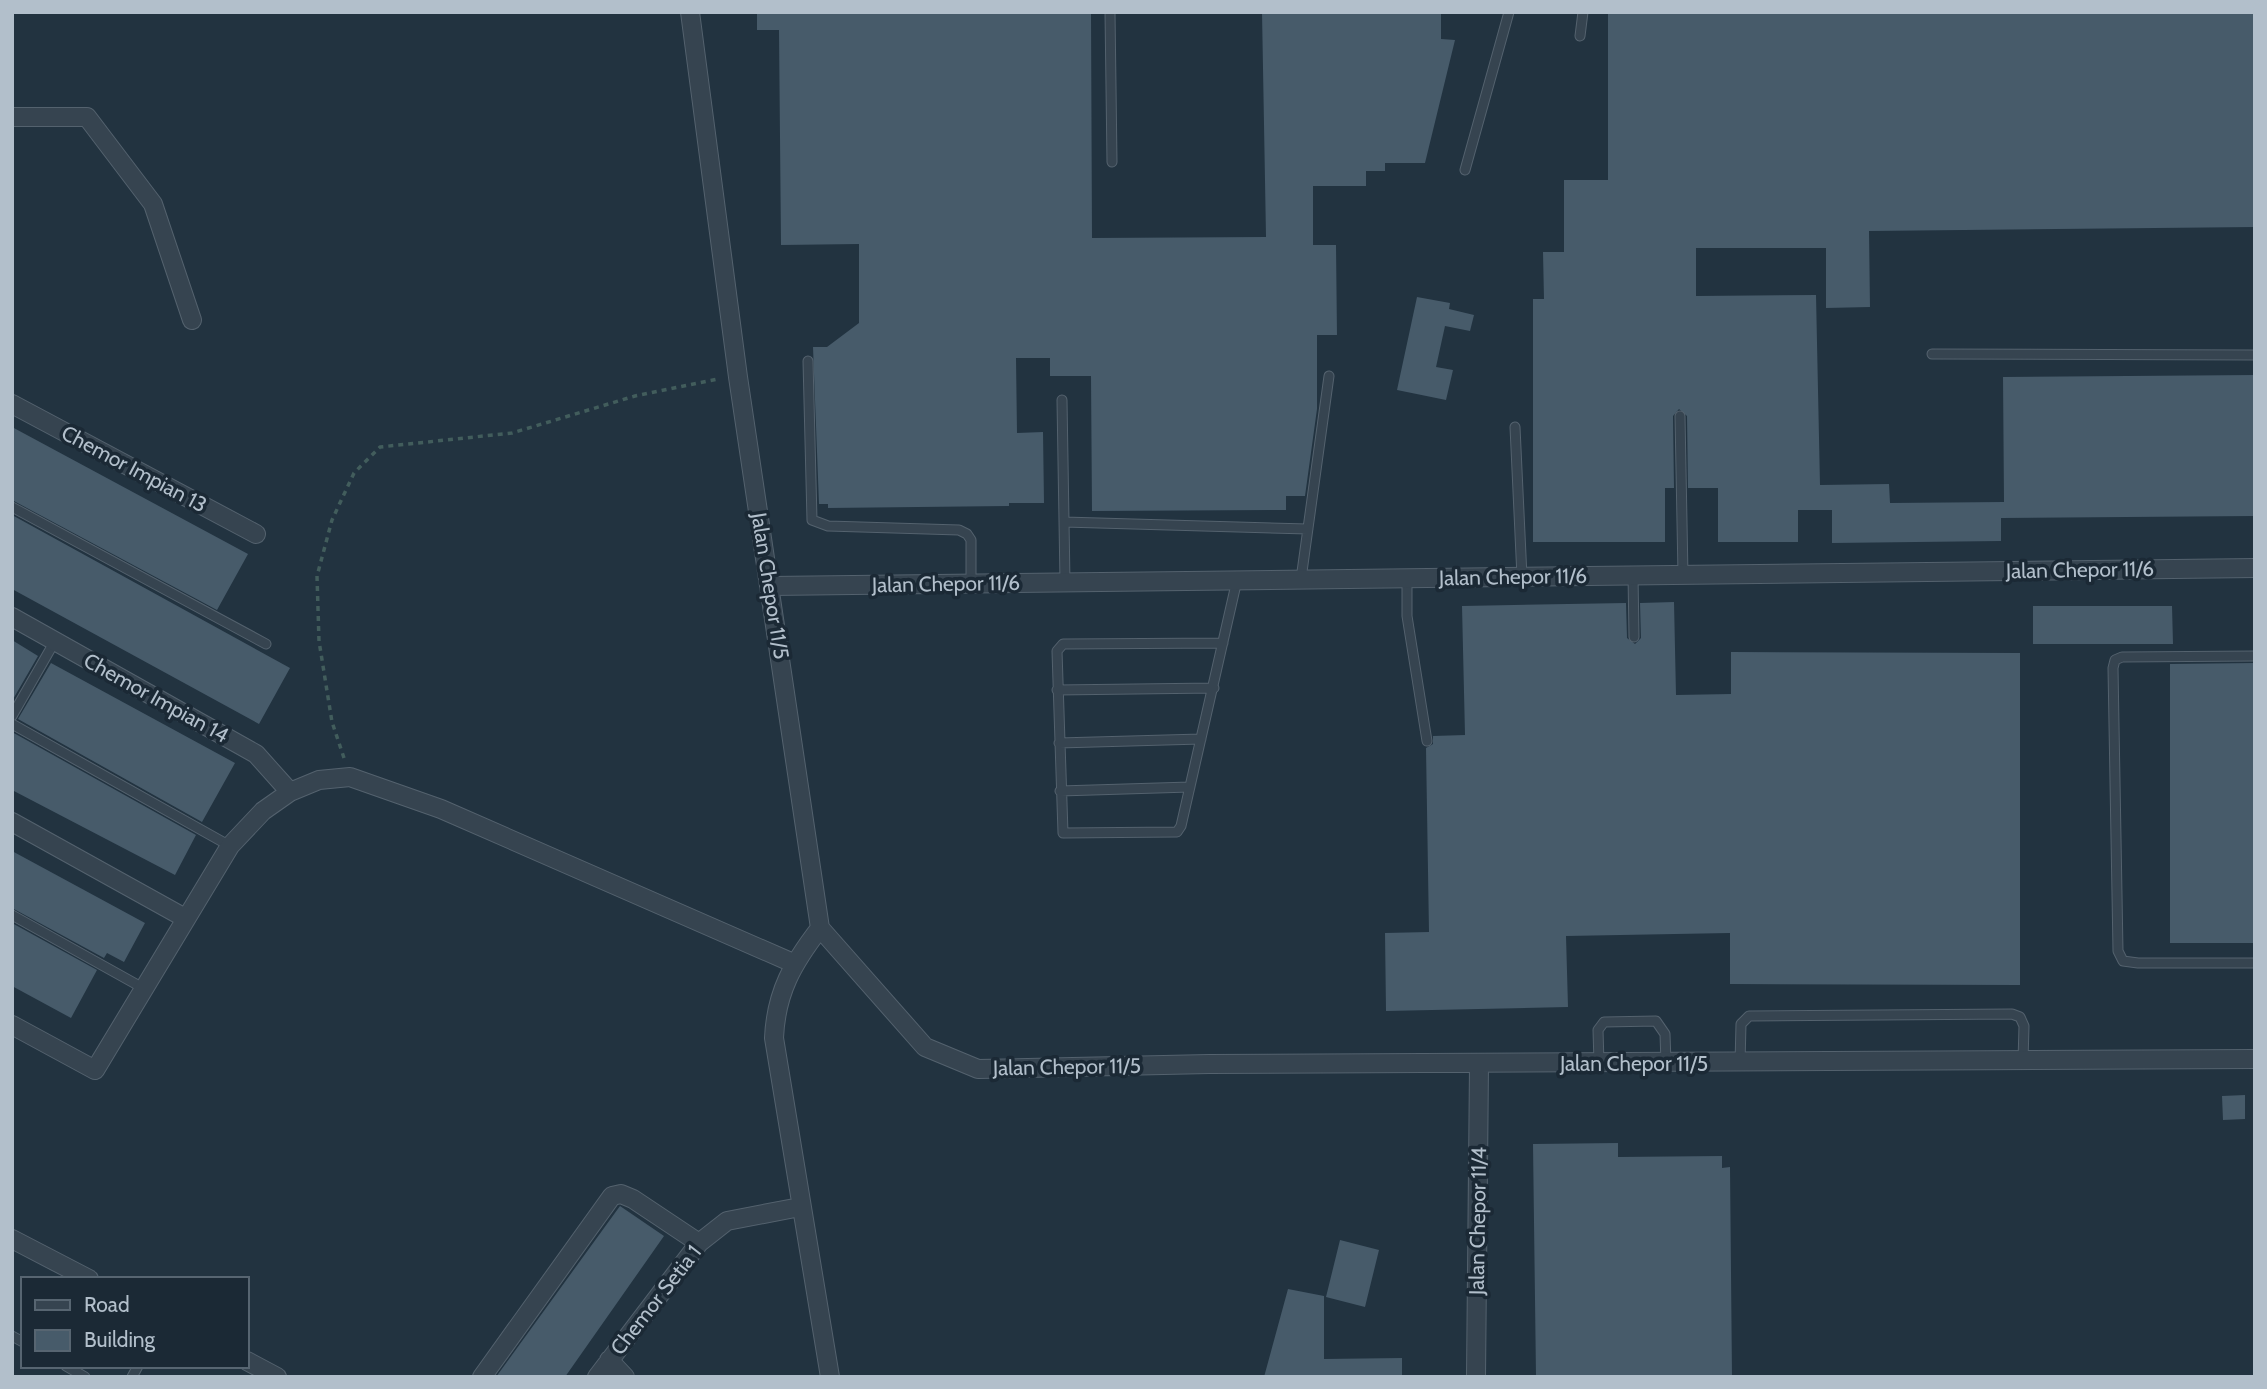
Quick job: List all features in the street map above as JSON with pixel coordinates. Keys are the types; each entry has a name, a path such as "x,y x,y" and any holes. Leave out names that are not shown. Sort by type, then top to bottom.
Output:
{"street":[{"name":"Jalan Chepor 11/5","path":"690,12 738,377 820,928 925,1047 978,1069 1209,1064 1479,1065 2255,1059"},
{"path":"12,117 87,117 153,204 192,320"},
{"name":"Chemor Impian 13","path":"12,404 256,534"},
{"name":"Jalan Chepor 11/6","path":"771,586 2255,568"},
{"name":"Chemor Impian 14","path":"12,617 256,754 290,792"},
{"path":"12,1026 95,1070 230,846 263,811 290,792 319,780 350,776 441,809 793,963"},
{"path":"12,822 186,918"},
{"path":"820,928 793,963 775,1018 775,1038 800,1208 831,1377"},
{"name":"Jalan Chepor 11/4","path":"1476,1377 1479,1065"},
{"path":"482,1377 612,1196 621,1194 633,1199 699,1243"},
{"name":"Chemor Setia 1","path":"597,1377 699,1243 727,1221 800,1208"},
{"path":"12,1239 85,1277"},
{"path":"609,1360 625,1377"},
{"path":"248,1362 277,1377"}],"lane":[{"path":"1110,12 1112,162"},
{"path":"1465,170 1509,12"},
{"path":"1580,36 1583,12"},
{"path":"1932,354 2255,355"},
{"path":"808,361 812,520 828,526 959,530 971,540 971,583"},
{"path":"1301,579 1329,376"},
{"path":"1062,400 1065,582"},
{"path":"1680,416 1683,575"},
{"path":"1515,427 1522,577"},
{"path":"12,507 266,644"},
{"path":"1064,522 1308,529"},
{"path":"1633,575 1634,637"},
{"path":"1407,578 1407,616 1427,741"},
{"path":"1223,643 1063,644 1057,651 1063,833 1177,832 1214,688 1237,580"},
{"path":"12,716 55,641"},
{"path":"2255,656 2122,657 2115,660 2113,668 2118,951 2123,961 2137,963 2255,963"},
{"path":"1057,690 1214,688"},
{"path":"12,724 230,846"},
{"path":"1059,743 1201,739"},
{"path":"1060,791 1190,787"},
{"path":"12,915 143,988"},
{"path":"1740,1063 1741,1024 1749,1016 1998,1014 2021,1017 2024,1026 2023,1061"},
{"path":"1599,1063 1598,1030 1604,1022 1656,1021 1662,1025 1665,1034 1666,1063"},
{"path":"69,1368 85,1377"}],"path":[{"path":"350,776 332,722 319,641 317,576 332,520 354,473 380,447 512,433 635,396 692,382 738,377"}],"building":[{"path":"757,12 1091,12 1092,238 1266,237 1262,12 1441,12 1441,39 1455,40 1425,163 1385,163 1385,171 1366,171 1366,186 1313,186 1313,245 1336,245 1337,335 1317,335 1317,409 1305,496 1286,496 1286,510 1092,511 1091,376 1050,376 1050,358 1016,358 1017,433 1043,432 1044,503 1009,503 1009,506 828,508 828,504 819,504 813,347 827,347 859,323 859,244 781,245 779,30 757,30"},
{"path":"1608,12 2255,12 2255,227 1869,231 1870,307 1826,308 1826,248 1696,248 1696,296 1816,295 1820,485 1889,484 1890,503 2004,502 2003,377 2255,375 2255,516 2001,518 2001,541 1832,543 1832,510 1798,510 1798,542 1718,542 1718,488 1688,488 1687,416 1679,409 1673,416 1674,488 1665,488 1665,542 1533,542 1533,299 1544,299 1543,252 1564,252 1564,180 1608,180"},
{"path":"1417,297 1450,303 1449,309 1474,315 1470,331 1445,326 1436,367 1453,370 1446,400 1397,390"},
{"path":"12,427 248,554 217,610 12,500"},
{"path":"12,515 290,668 259,724 12,589"},
{"path":"1674,602 1676,695 1731,694 1731,652 2020,653 2020,985 1730,984 1730,933 1566,936 1568,1007 1386,1011 1385,933 1429,932 1426,748 1433,744 1433,736 1465,735 1462,606 1626,603 1627,638 1635,644 1641,638 1640,603"},
{"path":"2033,606 2172,606 2173,644 2033,644"},
{"path":"12,640 38,656 12,701"},
{"path":"51,663 235,763 202,822 18,719"},
{"path":"2255,663 2255,943 2170,943 2170,664"},
{"path":"12,732 196,835 175,875 12,790"},
{"path":"12,851 145,923 124,962 107,953 104,958 12,908"},
{"path":"12,923 97,970 71,1018 12,986"},
{"path":"2245,1095 2245,1119 2223,1120 2222,1096"},
{"path":"1618,1143 1618,1157 1722,1156 1722,1168 1730,1167 1732,1377 1536,1377 1533,1144"},
{"path":"620,1206 664,1236 565,1377 496,1377"},
{"path":"1340,1240 1379,1250 1365,1307 1326,1297"},
{"path":"1288,1289 1324,1296 1324,1359 1402,1358 1402,1377 1264,1377"}]}
